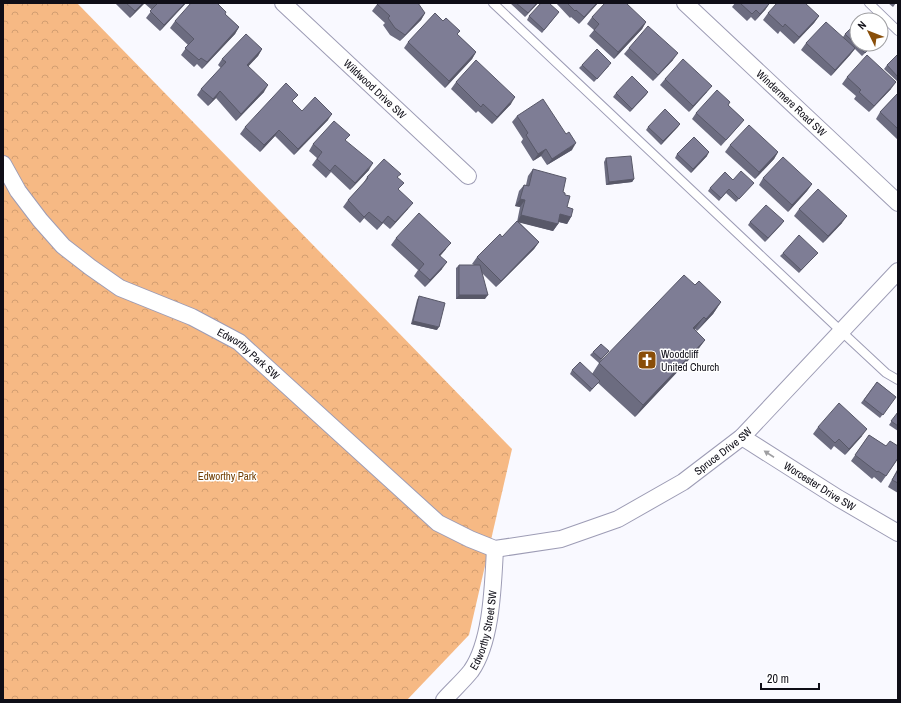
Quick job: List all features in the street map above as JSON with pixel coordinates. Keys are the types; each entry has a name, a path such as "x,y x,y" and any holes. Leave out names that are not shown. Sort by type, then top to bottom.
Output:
{"street":[{"name":"Wildwood Drive SW","path":"283,3 468,176"},
{"name":"Windermere Road SW","path":"685,3 898,203"},
{"name":"Edworthy Park SW","path":"3,164 18,191 40,220 63,246 120,288 192,317 239,342 438,523 470,540 495,549"},
{"name":"Spruce Drive SW","path":"495,549 561,539 618,519 683,482 742,437 898,271"},
{"name":"Worcester Drive SW","path":"742,437 838,498 898,533"},
{"name":"Edworthy Street SW","path":"444,700 471,670 485,639 492,590 495,549"}],"lane":[{"path":"493,3 886,373 898,380"},
{"path":"869,3 898,31"}],"green space":[{"name":"Edworthy Park","path":"3,3 77,3 512,449 469,635 407,700 3,700"}],"building":[{"path":"126,3 143,3 135,11"},
{"path":"156,3 185,3 164,25 150,11 157,4"},
{"path":"191,3 217,3 226,12 225,14 239,27 207,62 201,58 199,60 185,48 194,39 175,21"},
{"path":"418,3 425,13 405,35 395,28 388,18 390,16 377,4"},
{"path":"516,3 537,3 528,13"},
{"path":"541,3 549,3 559,12 544,30 529,16"},
{"path":"567,3 597,3 584,17"},
{"path":"605,3 626,3 646,22 618,52 594,30 599,24 592,17"},
{"path":"740,3 769,4 760,14 756,10 752,14"},
{"path":"777,3 805,3 819,16 799,37 785,24 783,27 768,13"},
{"path":"435,13 443,21 446,18 460,31 457,34 476,52 449,81 408,42"},
{"path":"826,22 849,43 849,52 851,52 835,70 806,43"},
{"path":"648,26 678,53 658,75 629,48"},
{"path":"849,30 849,38 845,34"},
{"path":"246,34 262,49 247,65 268,85 241,114 220,91 213,99 201,89 226,62 222,59"},
{"path":"597,49 611,63 597,79 582,65"},
{"path":"898,54 898,77 887,65"},
{"path":"867,55 896,82 874,106 859,92 861,90 847,77"},
{"path":"683,59 712,86 693,106 665,79"},
{"path":"476,60 515,97 497,117 483,104 481,107 456,82"},
{"path":"632,76 648,92 632,109 616,93"},
{"path":"286,83 298,95 292,101 302,111 315,97 332,114 298,149 279,130 264,145 245,127"},
{"path":"717,90 730,102 728,105 744,120 726,140 696,113"},
{"path":"898,93 898,129 880,112"},
{"path":"543,99 566,134 569,132 576,143 552,159 546,149 538,154 526,135 528,133 517,116"},
{"path":"665,109 680,124 663,141 648,127"},
{"path":"334,121 350,135 345,140 373,163 355,183 335,165 330,171 317,159 322,152 313,144"},
{"path":"749,125 778,152 759,172 730,145"},
{"path":"694,137 709,152 693,169 677,154"},
{"path":"631,156 634,179 609,182 606,158"},
{"path":"783,157 812,184 792,205 763,178"},
{"path":"384,159 401,174 397,177 404,183 398,189 413,203 395,222 388,216 382,223 369,212 364,217 348,200"},
{"path":"533,169 566,178 563,192 565,195 570,196 567,207 573,209 571,217 560,214 558,224 521,215 525,200 520,199 524,185 529,186"},
{"path":"741,171 754,183 739,199 729,189 721,198 710,188 725,172 733,180"},
{"path":"818,189 847,216 828,236 799,209"},
{"path":"766,205 784,221 768,238 750,222"},
{"path":"419,213 451,243 439,255 447,262 430,280 419,270 424,264 396,238"},
{"path":"517,221 539,242 501,281 477,257 500,234 502,237"},
{"path":"799,235 818,253 801,270 783,253"},
{"path":"459,265 480,265 488,295 459,295"},
{"name":"Woodcliff United Church","path":"684,275 695,285 699,281 721,302 706,319 704,317 693,328 705,340 643,405 599,363"},
{"path":"419,296 445,303 439,327 413,321"},
{"path":"601,344 609,351 601,359 593,352"},
{"path":"580,362 600,381 592,389 572,370"},
{"path":"877,382 896,397 883,415 864,400"},
{"path":"839,403 867,429 849,449 839,439 835,443 818,427"},
{"path":"898,412 898,426 891,421"},
{"path":"869,435 886,446 890,441 898,446 898,458 886,476 878,471 877,472 855,455"},
{"path":"898,470 898,483 892,480"}],"place":[{"name":"Woodcliff United Church","path":"647,360"}]}
